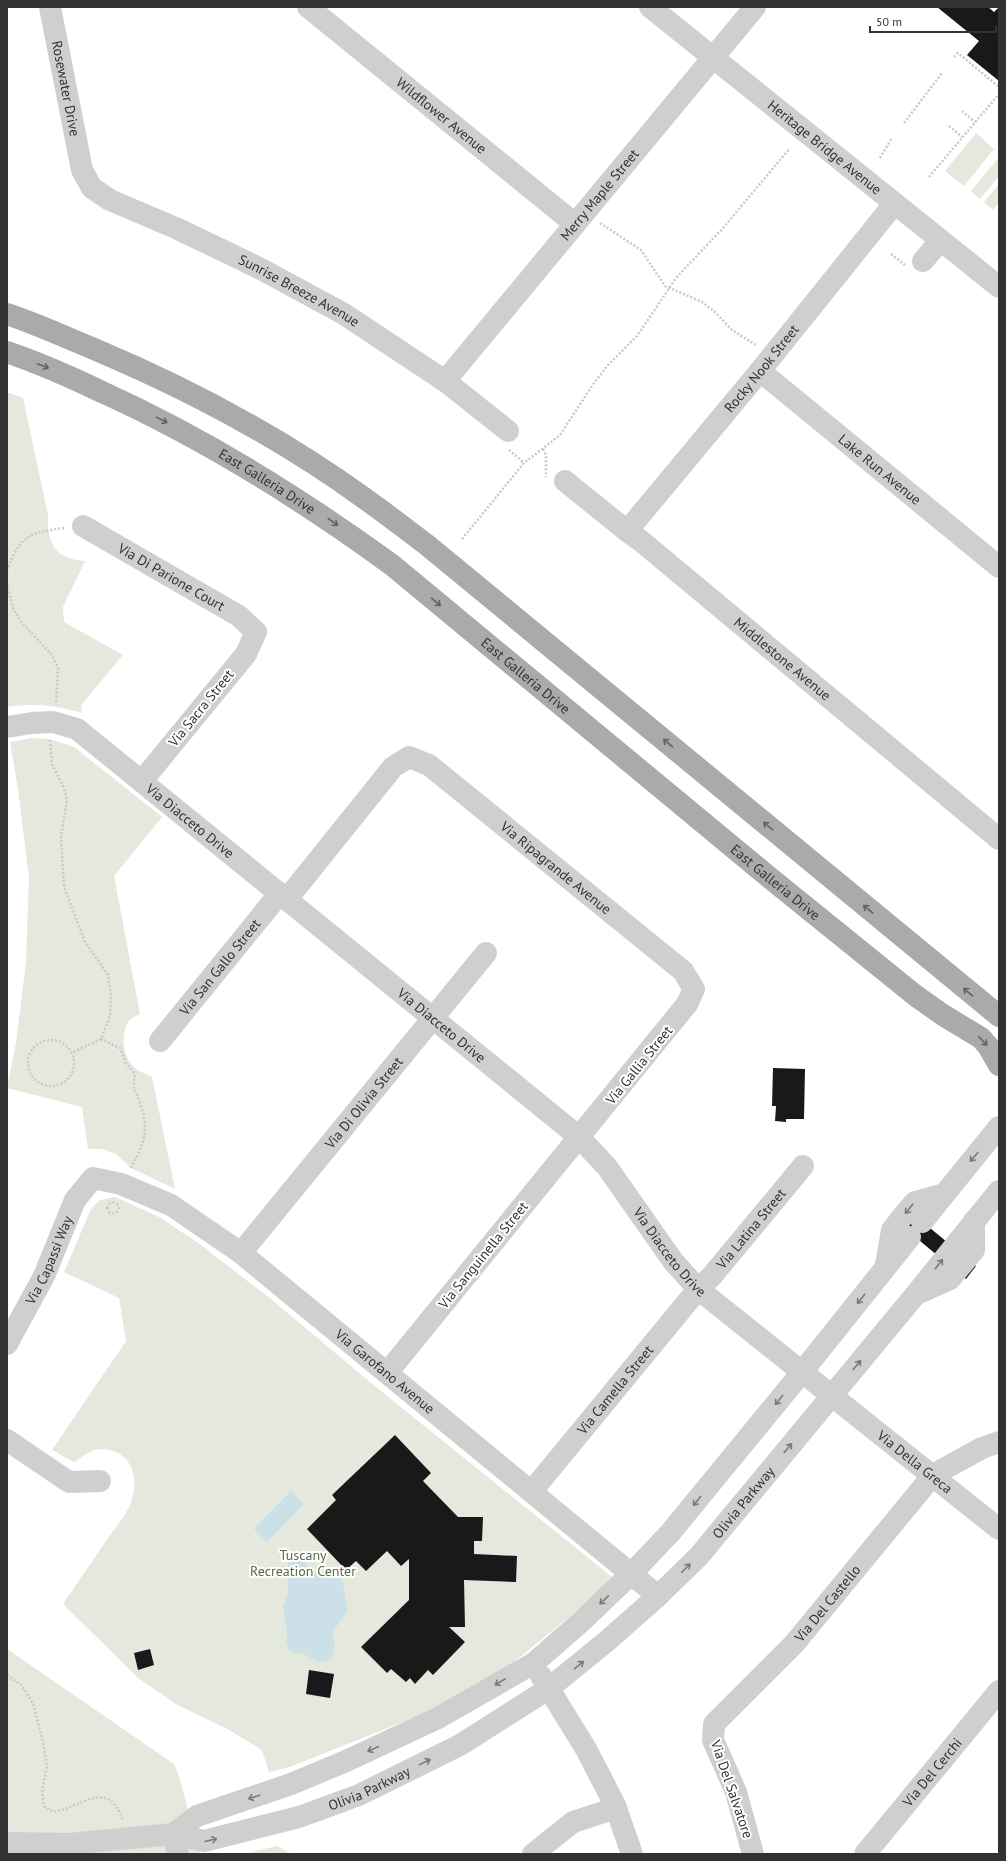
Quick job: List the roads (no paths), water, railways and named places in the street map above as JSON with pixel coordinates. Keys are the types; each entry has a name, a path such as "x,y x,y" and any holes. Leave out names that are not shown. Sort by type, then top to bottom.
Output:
{"main road":[{"path":"7,314 30,322 118,359 191,393 263,432 364,497 427,545 999,1016"},
{"name":"East Galleria Drive","path":"7,352 64,374 163,421 242,464 330,520 392,566 770,878 916,996 943,1015 981,1038 988,1046 999,1065"}],"street":[{"name":"Rosewater Drive","path":"50,7 82,170"},
{"name":"Wildflower Avenue","path":"308,7 575,224"},
{"name":"Heritage Bridge Avenue","path":"650,7 999,287"},
{"name":"Merry Maple Street","path":"444,381 755,7"},
{"name":"Sunrise Breeze Avenue","path":"82,170 92,188 110,200 178,229 259,268 338,310 444,381 506,439"},
{"name":"Rocky Nook Street","path":"627,531 760,371 894,204"},
{"path":"923,261 940,241"},
{"name":"Lake Run Avenue","path":"760,371 999,567"},
{"name":"Middlestone Avenue","path":"557,482 648,546 999,839"},
{"name":"Via Di Parione Court","path":"83,526 239,616 256,632"},
{"name":"Via Sacra Street","path":"142,781 246,654 256,632"},
{"name":"Via Diacceto Drive","path":"7,727 32,722 53,722 77,729 434,1017 579,1137 607,1167 673,1261 698,1289 832,1395"},
{"name":"Via San Gallo Street","path":"160,1041 393,766 409,757"},
{"name":"Via Ripagrande Avenue","path":"409,757 429,765 683,971 694,989"},
{"name":"Via Di Olivia Street","path":"241,1253 486,953"},
{"name":"Via Gallia Street","path":"579,1137 589,1127 687,1004 694,989"},
{"path":"176,1844 197,1816 291,1784 344,1762 438,1718 534,1663 583,1620 632,1573 670,1533 999,1127"},
{"name":"Via Sanguinella Street","path":"387,1373 579,1137"},
{"name":"Via Latina Street","path":"698,1289 711,1277 803,1166"},
{"name":"Via Garofano Avenue","path":"93,1178 121,1184 170,1205 241,1253 632,1573 658,1596"},
{"name":"Via Capassi Way","path":"7,1344 44,1276 75,1200 93,1178"},
{"name":"Olivia Parkway","path":"7,1843 69,1844 130,1839 176,1844 204,1841 299,1816 359,1795 460,1745 548,1689 658,1596 699,1556 916,1294 950,1279 974,1250 974,1221 999,1191"},
{"path":"886,1268 892,1230 915,1202 944,1194"},
{"name":"Via Camella Street","path":"532,1491 698,1289"},
{"name":"Via Della Greca","path":"832,1395 999,1529"},
{"path":"7,1440 70,1482 100,1481"},
{"path":"933,1475 982,1448 999,1442"},
{"name":"Via Del Castello","path":"714,1724 794,1644 933,1475"},
{"path":"534,1663 548,1689 586,1748 616,1808 632,1854"},
{"name":"Via Del Cerchi","path":"865,1854 999,1691"},
{"name":"Via Del Salvatore","path":"714,1724 713,1740 736,1792 753,1854"},
{"path":"533,1854 573,1822 616,1808"}],"water":[{"path":"291,1491 304,1504 267,1542 254,1529"},
{"path":"291,1554 297,1554 303,1558 308,1567 311,1569 318,1572 337,1573 342,1580 348,1610 332,1633 335,1647 333,1655 329,1660 322,1662 316,1661 304,1654 294,1653 289,1650 286,1643 287,1632 283,1607 288,1594 288,1558"}],"park label":[{"name":"Tuscany Recreation Center","path":"303,1564"}]}
